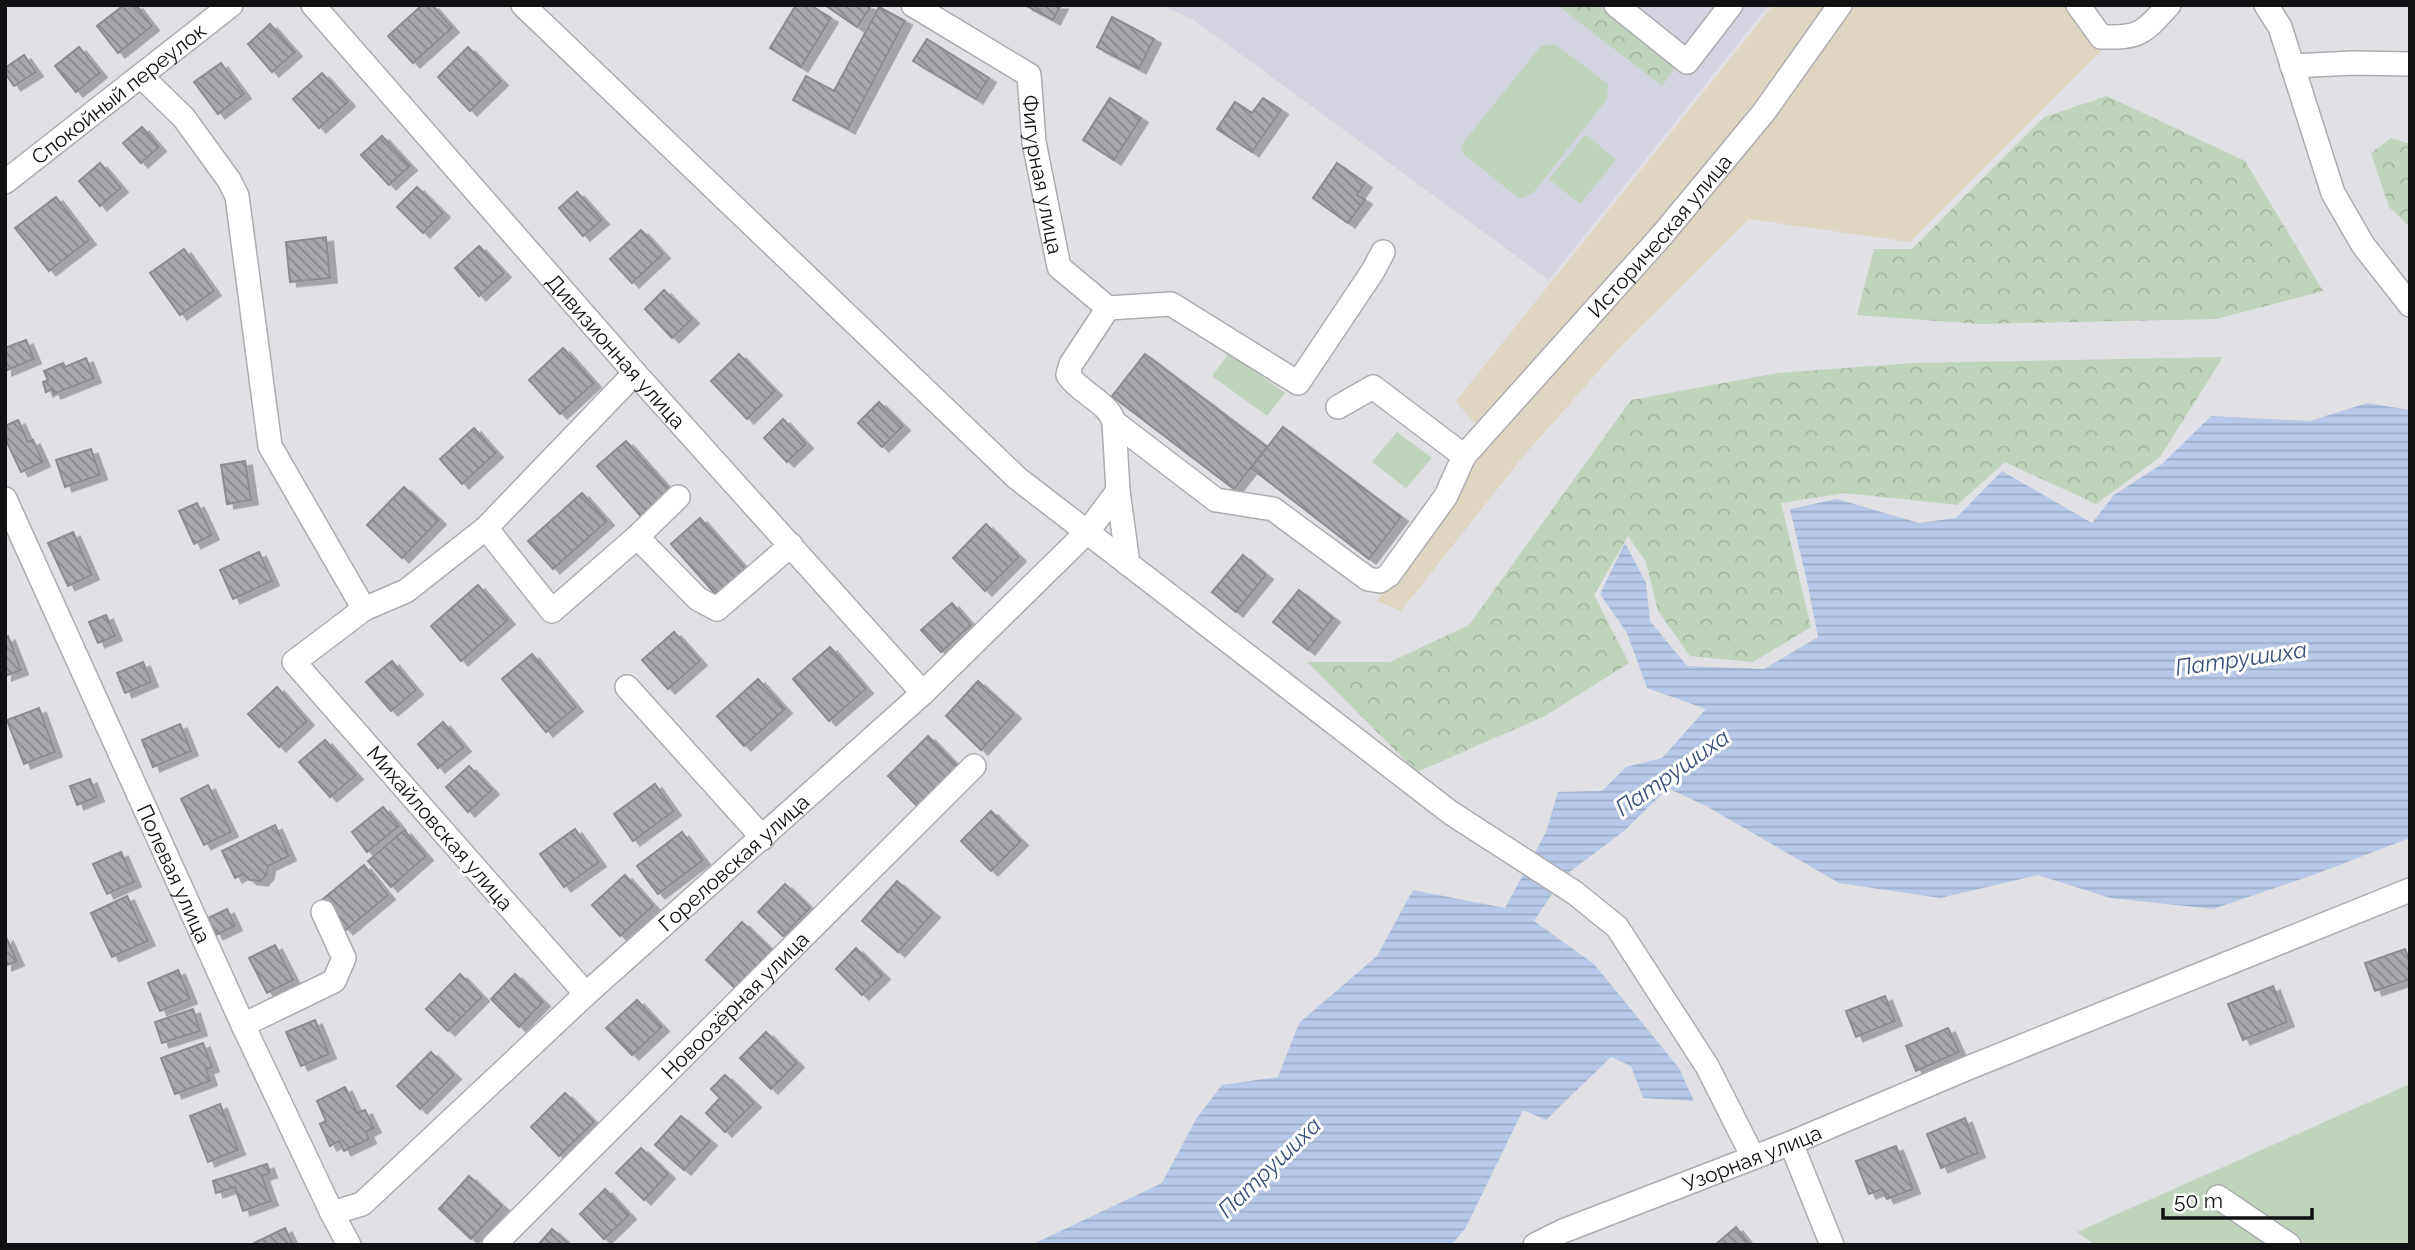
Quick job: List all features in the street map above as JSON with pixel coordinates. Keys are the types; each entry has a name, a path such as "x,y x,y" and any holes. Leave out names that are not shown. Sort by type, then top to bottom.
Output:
{"street":[{"name":"Спокойный переулок","path":"5,182 230,5"},
{"name":"Дивизионная улица","path":"313,5 635,373 923,693"},
{"path":"523,5 1017,478 1451,813 1575,893 1617,927 1707,1066 1753,1157"},
{"name":"Фигурная улица","path":"913,5 1029,75 1034,142 1059,267 1108,308"},
{"path":"1616,5 1687,62 1731,5"},
{"name":"Историческая улица","path":"1114,422 1216,500 1273,509 1368,579 1380,581 1389,575 1439,506 1464,456 1663,234 1764,112 1840,5"},
{"path":"2078,5 2101,37 2124,38 2146,31 2169,5"},
{"path":"2266,5 2280,27 2333,193 2363,245 2410,305"},
{"path":"2292,66 2410,64"},
{"path":"141,76 184,118 229,180 237,196 270,446 364,609 406,592 486,528 635,373"},
{"path":"1128,564 1118,491 1114,422 1111,413 1076,386 1068,376 1071,364 1108,308 1171,304 1298,383 1384,252"},
{"path":"1338,407 1373,387 1464,456"},
{"name":"Гореловская улица","path":"332,1213 362,1204 586,994 923,693 1087,531 1118,491"},
{"path":"486,528 552,611 637,537 678,497"},
{"name":"Полевая улица","path":"5,499 243,1026 349,1245"},
{"path":"637,537 698,599 717,609 791,545"},
{"name":"Михайловская улица","path":"364,609 294,662 586,994"},
{"path":"627,687 763,838"},
{"name":"Новоозёрная улица","path":"494,1245 974,766"},
{"name":"Узорная улица","path":"1535,1245 1563,1231 1791,1143 1968,1068 2410,890"},
{"path":"243,1026 334,981 344,958 323,912"},
{"path":"1791,1143 1832,1245"},
{"path":"2218,1197 2289,1245"}],"shaded area":[{"path":"1161,5 1769,5 1549,280 1194,20"},
{"path":"1773,5 2074,5 2111,41 1910,242 1749,219 1619,348 1521,459 1401,611 1377,601 1489,442 1456,401"}],"green space":[{"path":"1557,5 1597,5 1677,65 1662,86"},
{"path":"1555,44 1608,84 1607,99 1533,193 1520,199 1463,154 1461,145 1541,46"},
{"path":"2107,96 2245,161 2323,291 2216,319 1979,324 1857,315 1874,249 1912,249 2044,117"},
{"path":"1586,134 1616,160 1580,204 1549,179"},
{"path":"2391,138 2410,144 2410,227 2389,207 2371,153"},
{"path":"1229,353 1285,393 1267,416 1212,376"},
{"path":"2223,357 2160,457 2096,504 2005,462 1957,505 1845,493 1781,503 1811,627 1753,662 1690,656 1658,611 1646,562 1628,536 1594,595 1629,663 1545,716 1417,772 1307,662 1390,662 1469,625 1631,400 1778,373 1913,363"},
{"path":"1397,432 1432,458 1406,488 1372,462"},
{"path":"2410,1084 2410,1245 2096,1245 2077,1232"}],"water":[{"name":"Патрушиха","path":"2367,403 2410,410 2410,838 2213,909 2110,898 2038,875 1940,898 1839,883 1706,806 1668,788 1624,831 1564,876 1534,921 1594,964 1679,1068 1694,1101 1643,1098 1631,1066 1611,1057 1546,1120 1523,1110 1465,1229 1451,1245 1031,1245 1162,1183 1196,1119 1222,1085 1278,1077 1299,1023 1377,956 1413,890 1505,908 1546,832 1558,792 1602,791 1626,767 1662,758 1706,709 1647,688 1627,633 1600,594 1625,543 1646,583 1650,621 1687,666 1764,669 1818,637 1790,509 1837,499 1919,523 1956,518 2002,471 2092,523 2114,495 2162,464 2211,416 2310,421"}],"building":[{"path":"124,5 136,5 152,26 118,53 97,26"},
{"path":"422,5 432,5 452,28 413,63 388,36"},
{"path":"796,5 810,5 831,18 801,67 770,48"},
{"path":"825,5 867,5 870,8 857,27"},
{"path":"1025,5 1061,5 1053,20"},
{"path":"879,7 905,21 848,129 793,100 806,76 834,91"},
{"path":"1112,17 1154,39 1139,69 1097,47"},
{"path":"270,24 295,52 272,72 248,44"},
{"path":"927,39 989,78 976,99 913,61"},
{"path":"79,47 100,73 76,92 55,66"},
{"path":"468,47 501,81 470,111 438,77"},
{"path":"24,55 36,72 14,86 5,73 5,68"},
{"path":"221,63 244,94 218,114 194,82"},
{"path":"322,73 348,102 319,128 293,99"},
{"path":"1110,98 1141,118 1114,160 1083,140"},
{"path":"1263,98 1281,110 1252,152 1217,129 1235,102 1252,113"},
{"path":"142,127 159,147 141,163 123,143"},
{"path":"382,136 410,166 389,185 361,155"},
{"path":"100,163 121,188 100,206 79,181"},
{"path":"1337,163 1365,183 1357,195 1365,200 1348,223 1313,198"},
{"path":"417,187 443,213 423,233 397,207"},
{"path":"577,192 602,220 583,236 559,208"},
{"path":"56,197 89,240 49,271 15,228"},
{"path":"641,230 663,254 632,283 610,259"},
{"path":"326,237 330,278 290,282 286,242"},
{"path":"479,246 504,273 479,296 455,268"},
{"path":"184,249 214,291 180,315 150,273"},
{"path":"664,290 692,319 672,338 645,309"},
{"path":"26,340 34,359 5,371 5,348"},
{"path":"563,348 594,383 560,414 529,380"},
{"path":"739,354 775,391 747,419 711,381"},
{"path":"1145,354 1267,447 1234,489 1112,396"},
{"path":"86,358 94,378 54,394 52,389 46,392 43,382 48,380 44,371 63,363 65,367"},
{"path":"879,402 903,426 882,447 858,423"},
{"path":"783,419 806,444 787,462 764,438"},
{"path":"18,420 28,442 33,440 43,462 21,472 5,438 5,426"},
{"path":"1283,427 1401,517 1369,559 1251,468"},
{"path":"474,428 496,453 462,484 440,459"},
{"path":"626,441 674,495 645,521 597,466"},
{"path":"91,449 100,475 65,487 56,460"},
{"path":"245,461 251,500 227,504 221,465"},
{"path":"404,487 439,520 402,558 367,525"},
{"path":"582,493 607,521 553,569 528,541"},
{"path":"197,503 212,535 194,544 179,511"},
{"path":"700,518 748,572 719,598 671,544"},
{"path":"986,524 1019,557 985,591 953,558"},
{"path":"73,532 92,575 68,586 48,543"},
{"path":"259,552 272,581 233,599 220,570"},
{"path":"1243,555 1266,575 1236,612 1212,592"},
{"path":"478,585 508,620 461,661 431,626"},
{"path":"1299,590 1333,618 1308,650 1273,622"},
{"path":"952,603 971,625 941,652 921,630"},
{"path":"106,615 115,636 98,643 89,622"},
{"path":"674,632 700,661 668,689 642,660"},
{"path":"8,636 21,670 5,676 5,638"},
{"path":"830,647 866,689 829,721 793,679"},
{"path":"532,654 576,707 546,732 502,679"},
{"path":"392,661 416,690 391,711 366,682"},
{"path":"143,662 151,682 125,693 117,673"},
{"path":"758,679 785,709 744,746 717,716"},
{"path":"978,681 1014,714 981,750 946,716"},
{"path":"277,687 307,721 279,747 248,714"},
{"path":"39,708 55,752 24,764 7,720"},
{"path":"443,722 464,747 438,768 418,744"},
{"path":"180,724 191,751 153,767 142,740"},
{"path":"928,736 960,769 920,809 888,776"},
{"path":"325,740 356,775 330,797 299,762"},
{"path":"469,766 492,790 468,812 446,787"},
{"path":"90,779 97,797 77,805 70,786"},
{"path":"655,784 674,811 633,841 614,814"},
{"path":"208,785 231,832 204,845 181,799"},
{"path":"383,807 399,826 367,852 352,832"},
{"path":"991,811 1021,841 991,871 961,841"},
{"path":"275,825 289,856 268,866 267,874 261,881 250,880 243,874 235,878 222,851"},
{"path":"575,829 599,862 564,887 540,854"},
{"path":"404,830 426,856 391,887 368,861"},
{"path":"682,832 703,860 658,894 637,866"},
{"path":"121,852 134,882 107,894 93,864"},
{"path":"364,865 388,895 346,930 322,900"},
{"path":"625,875 653,906 620,936 592,905"},
{"path":"897,881 933,913 898,952 862,921"},
{"path":"785,884 810,908 783,936 758,912"},
{"path":"127,896 148,941 112,957 91,913"},
{"path":"227,909 235,926 216,935 208,918"},
{"path":"742,922 772,951 736,989 706,960"},
{"path":"5,938 17,961 5,966"},
{"path":"275,945 293,980 267,993 249,958"},
{"path":"856,948 883,975 862,995 836,969"},
{"path":"2405,949 2410,962 2410,979 2375,991 2365,963"},
{"path":"178,970 190,999 160,1011 148,983"},
{"path":"460,974 482,997 448,1031 426,1009"},
{"path":"515,974 543,1002 519,1027 491,999"},
{"path":"2273,986 2287,1022 2243,1040 2228,1004"},
{"path":"1885,996 1895,1021 1856,1037 1846,1011"},
{"path":"637,1000 662,1027 632,1055 606,1028"},
{"path":"193,1009 200,1031 162,1043 155,1022"},
{"path":"315,1020 329,1054 301,1066 286,1032"},
{"path":"1948,1028 1959,1052 1916,1071 1906,1046"},
{"path":"766,1032 797,1063 771,1089 740,1058"},
{"path":"203,1043 212,1067 206,1069 210,1081 175,1094 161,1058"},
{"path":"431,1052 454,1075 420,1109 397,1086"},
{"path":"725,1075 754,1103 725,1132 706,1113 720,1098 711,1089"},
{"path":"345,1087 357,1113 365,1110 374,1128 366,1132 369,1139 344,1151 339,1141 330,1146 320,1124 326,1121 317,1101"},
{"path":"565,1093 594,1122 559,1156 531,1127"},
{"path":"220,1104 238,1150 208,1162 190,1116"},
{"path":"681,1116 710,1141 684,1170 655,1145"},
{"path":"1965,1118 1978,1153 1941,1168 1927,1134"},
{"path":"1896,1146 1913,1189 1887,1199 1882,1189 1869,1194 1856,1161"},
{"path":"641,1148 668,1174 644,1200 616,1173"},
{"path":"267,1164 270,1173 262,1176 271,1201 243,1211 235,1187 216,1193 213,1181"},
{"path":"469,1176 502,1206 471,1239 439,1209"},
{"path":"605,1189 629,1215 604,1239 580,1214"},
{"path":"1736,1227 1750,1245 1715,1245"},
{"path":"285,1228 293,1245 255,1245 254,1243"},
{"path":"552,1229 570,1245 538,1245"}]}
